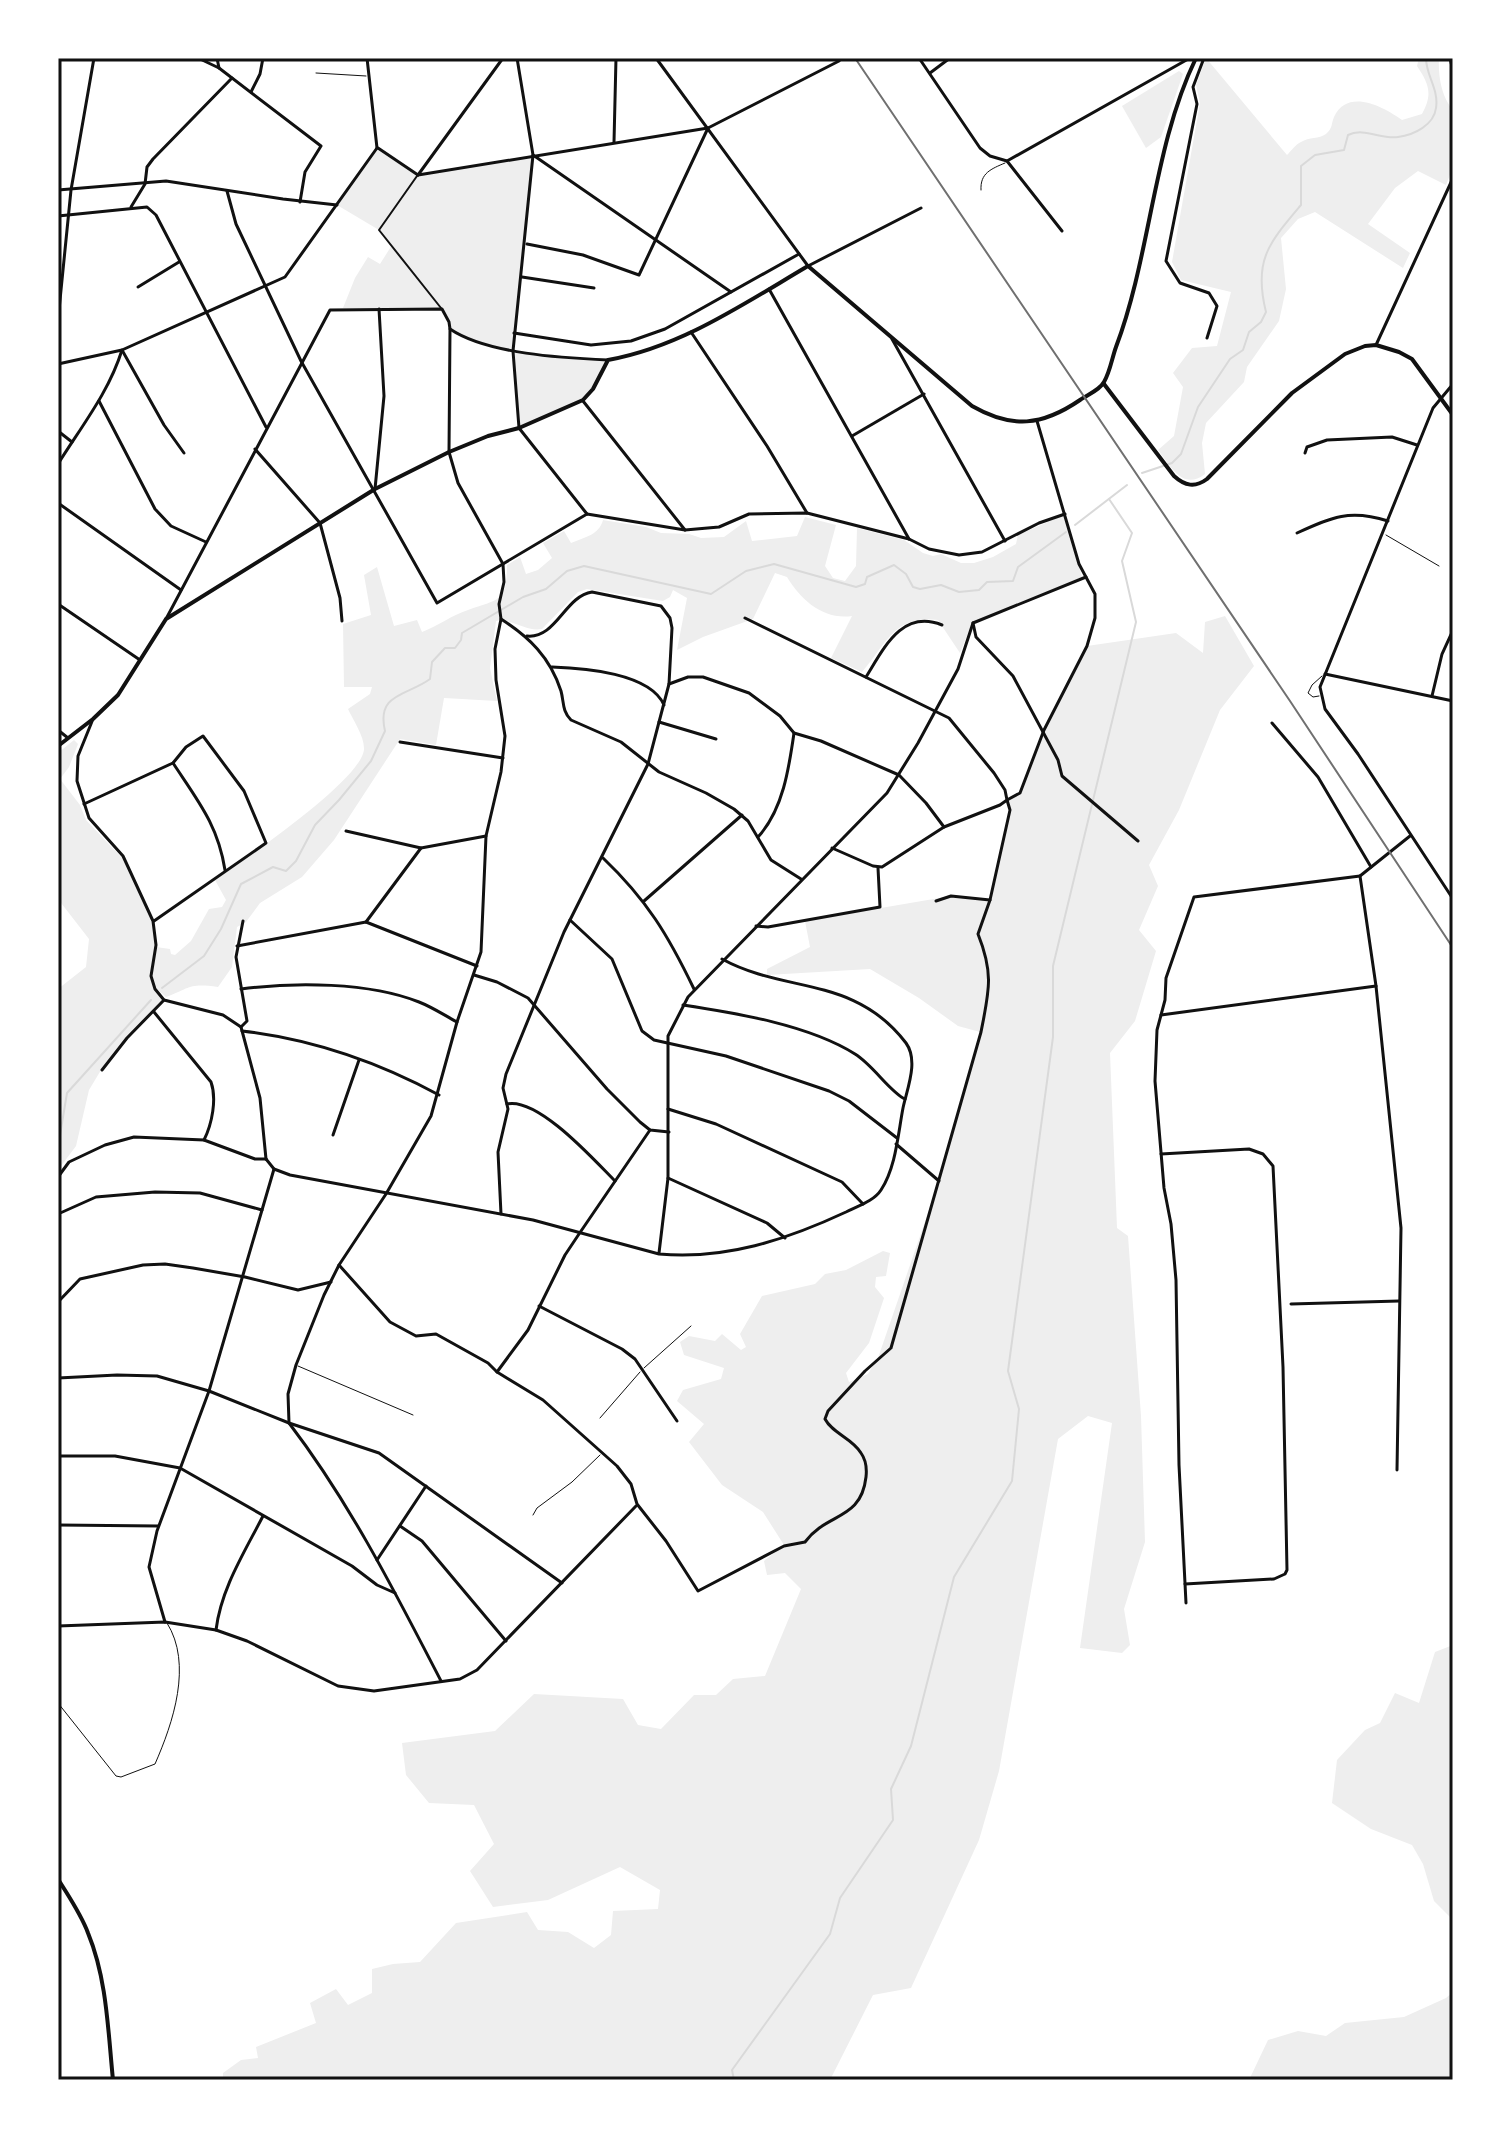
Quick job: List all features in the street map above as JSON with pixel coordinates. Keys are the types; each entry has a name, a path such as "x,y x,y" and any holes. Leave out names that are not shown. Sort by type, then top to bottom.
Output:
{"street":[{"path":"58,320 71,190 94,58"},
{"path":"198,58 219,68 321,146 305,172 300,202"},
{"path":"217,58 219,68"},
{"path":"251,92 260,74 263,58"},
{"path":"58,364 122,350 285,277 377,148 367,58"},
{"path":"442,1683 325,1470 289,1423 288,1394 296,1365 339,1265 386,1194 431,1116 457,1022 477,966 484,917 486,836 505,736 496,680 495,649 501,619 499,604 504,582 503,564 458,483 449,452 449,322 379,230 503,58"},
{"path":"517,58 533,155 513,351 519,428 587,514"},
{"path":"614,142 616,58"},
{"path":"656,58 808,266 972,406 988,416 1007,421 1047,419 1104,384 1129,311 1173,121 1193,58"},
{"path":"919,58 980,148 990,156 1007,161 1062,231"},
{"path":"930,73 950,58"},
{"path":"1007,161 1193,58"},
{"path":"1204,58 1193,87 1197,104 1166,261 1180,283 1209,293 1217,306 1207,338"},
{"path":"377,148 418,175 708,128 839,61"},
{"path":"131,207 145,184 147,167 153,159 232,78"},
{"path":"525,243 583,255 639,275 708,128"},
{"path":"533,155 731,292"},
{"path":"1376,345 1453,178"},
{"path":"58,190 166,181 337,205"},
{"path":"227,191 236,224 301,361 437,603 587,514 685,530 719,527 749,514 807,513 959,555 982,552 1039,523 1065,514"},
{"path":"58,216 131,207 147,207 156,215 267,429"},
{"path":"450,329 479,344 513,351 569,359 608,360 662,345 691,332 808,266 921,208"},
{"path":"514,333 591,345 631,341 665,329 799,254"},
{"path":"138,287 179,262"},
{"path":"521,277 594,288"},
{"path":"769,289 909,539"},
{"path":"375,489 384,396 378,308"},
{"path":"58,746 118,695 166,619 330,310 442,309"},
{"path":"691,332 767,446 807,513"},
{"path":"890,335 1005,541"},
{"path":"1104,384 1174,476 1187,485 1201,484 1285,400 1356,348 1376,345 1412,359 1453,415"},
{"path":"58,464 99,401 122,350"},
{"path":"122,350 164,425 184,453"},
{"path":"166,619 375,489 449,452 488,436 519,428 583,400 593,389 608,360"},
{"path":"1453,384 1433,408 1320,687 1325,709 1453,899"},
{"path":"852,436 924,394"},
{"path":"583,400 685,530"},
{"path":"99,401 155,509 171,526 206,542"},
{"path":"832,848 878,867 886,865 944,827 1020,793 1044,730 1092,632 1095,594 1079,564 1037,421"},
{"path":"58,431 72,442"},
{"path":"1305,453 1307,447 1327,440 1392,437 1417,445"},
{"path":"255,449 320,523 340,598 342,621"},
{"path":"58,503 181,590"},
{"path":"1297,533 1337,515 1377,517 1388,521"},
{"path":"659,1254 668,1178 668,1043 670,1029 683,1005 722,959 882,798 937,711 958,669 973,623 1086,577"},
{"path":"501,1214 498,1152 507,1104 503,1088 506,1074 570,920 648,764 669,684 672,628 662,607 592,592 581,594 546,632 537,637 527,636"},
{"path":"58,604 140,660"},
{"path":"339,1265 390,1322 416,1336 436,1334 488,1363 497,1372 543,1400 602,1453 631,1484 637,1504 666,1541 698,1591 784,1546 805,1542 813,1531 845,1514 864,1494 867,1468 862,1454 855,1445 828,1426 825,1419 828,1411 865,1371 891,1348 981,1032 990,986 988,958 978,934 990,900 1010,810 1001,783 952,721 745,618"},
{"path":"501,619 527,636 550,667 561,691 565,714 571,720 621,742 668,778 713,796 742,815 771,860 801,879"},
{"path":"866,677 892,637 905,625 931,620 942,625"},
{"path":"973,623 976,637 1013,676 1044,730 1062,776 1138,841"},
{"path":"1432,696 1442,654 1453,630"},
{"path":"550,667 637,680 659,695 664,705"},
{"path":"1325,674 1453,701"},
{"path":"669,684 696,676 731,685 765,703 794,733"},
{"path":"93,719 78,756 77,781 89,818 123,856 153,921 156,945 151,976 155,989 164,1000 223,1015 242,1029 301,1039 407,1078 439,1095"},
{"path":"659,722 716,739"},
{"path":"1272,723 1318,777 1371,867"},
{"path":"58,730 68,738"},
{"path":"794,733 801,733 899,775 944,827"},
{"path":"758,837 767,827 779,801 794,733"},
{"path":"84,804 173,763 186,747 203,736 244,791 266,843 153,921"},
{"path":"400,742 503,758"},
{"path":"173,763 214,825 225,871"},
{"path":"644,901 742,815"},
{"path":"346,831 421,848 486,836"},
{"path":"1186,1603 1179,1465 1176,1280 1155,1081 1157,1030 1168,969 1194,897 1360,876 1411,836"},
{"path":"366,922 421,848"},
{"path":"602,858 644,901 673,945 694,989"},
{"path":"756,926 768,927 880,907 878,867"},
{"path":"1360,876 1376,986 1401,1228 1397,1470"},
{"path":"936,901 951,896 990,900"},
{"path":"570,920 612,959 642,1031 654,1040 726,1056 829,1091 849,1101 940,1181"},
{"path":"243,921 237,946 247,1021 242,1029 260,1098 266,1159 274,1169 386,1194 501,1214 659,1254 715,1252 786,1239 863,1204 882,1189 897,1141 912,1069 910,1051 905,1042 883,1021 841,994 763,974 722,959"},
{"path":"237,946 366,922 477,966"},
{"path":"474,975 514,990 534,1003 607,1089 650,1130 669,1132"},
{"path":"241,989 279,984 316,985 399,995 420,1002 457,1022"},
{"path":"1161,1015 1376,986"},
{"path":"102,1070 127,1038 164,1000"},
{"path":"683,1005 751,1016 837,1045 865,1061 905,1099"},
{"path":"154,1012 211,1082 215,1092 209,1130 204,1140"},
{"path":"333,1135 359,1060"},
{"path":"507,1104 519,1103 541,1114 568,1135 615,1181"},
{"path":"668,1109 716,1124 842,1182 863,1204"},
{"path":"497,1372 524,1338 579,1234 650,1130"},
{"path":"58,1177 69,1162 105,1145 134,1137 204,1140 255,1159 266,1159"},
{"path":"1161,1154 1249,1149 1263,1154 1273,1166 1283,1367 1287,1570 1274,1579 1185,1584"},
{"path":"165,1622 148,1563 209,1391 245,1277 274,1169"},
{"path":"668,1178 767,1223 786,1239"},
{"path":"58,1214 96,1197 155,1192 200,1193 262,1210"},
{"path":"58,1302 80,1279 143,1265 165,1264 245,1277 298,1290 331,1282"},
{"path":"1291,1304 1400,1301"},
{"path":"539,1306 622,1349 644,1368 677,1421"},
{"path":"58,1378 157,1376 209,1391 289,1423 379,1453 562,1583"},
{"path":"58,1456 115,1456 180,1468 395,1593"},
{"path":"377,1560 426,1486"},
{"path":"58,1626 165,1622 216,1630 247,1641 338,1686 374,1691 442,1683 460,1679 477,1670 637,1504"},
{"path":"216,1630 219,1608 227,1587 264,1515"},
{"path":"58,1525 159,1526"},
{"path":"400,1526 422,1541 506,1641"},
{"path":"58,1879 81,1918 97,1958 113,2080"}],"lane":[{"path":"1449,58 1453,76"},
{"path":"316,73 370,77"},
{"path":"981,190 980,182 984,174 1007,161"},
{"path":"1383,534 1439,566"},
{"path":"1321,695 1313,697 1308,693 1325,674"},
{"path":"600,1418 644,1368 691,1326"},
{"path":"296,1365 413,1415"},
{"path":"533,1515 537,1508 572,1482 602,1453"},
{"path":"58,1703 116,1776 121,1777 155,1764 172,1714 179,1678 179,1651 165,1622"}],"shaded area":[{"path":"1206,58 1287,155 1299,143 1326,134 1340,108 1348,103 1377,106 1402,120 1422,114 1428,101 1428,89 1417,66 1419,58 1439,58 1441,86 1453,110 1453,167 1446,185 1418,171 1395,188 1368,224 1410,253 1403,268 1315,212 1298,219 1281,238 1286,289 1279,321 1247,367 1244,382 1206,423 1202,443 1205,474 1190,480 1178,475 1158,450 1174,436 1183,387 1173,373 1192,348 1217,346 1231,292 1181,280 1172,262 1200,103 1196,85"},
{"path":"1179,71 1183,74 1161,137 1146,148 1122,106"},
{"path":"377,148 418,175 533,155 513,351 569,359 608,360 593,389 583,400 519,428 512,351 479,344 450,329 442,309 343,308 355,278 368,257 380,264 392,245 379,230 337,205"},
{"path":"1064,515 1082,577 972,623 960,653 938,620 923,619 901,626 862,672 831,658 852,616 832,615 814,607 787,577 775,573 753,619 677,650 687,598 673,590 670,597 663,601 587,589 578,592 542,629 496,621 490,668 497,701 444,698 436,745 400,739 334,840 302,877 260,903 246,922 237,927 232,967 218,987 195,986 166,997 157,989 152,974 152,982 164,1000 104,1065 89,1090 76,1146 58,1170 58,989 86,967 89,939 58,899 58,753 74,740 78,744 69,767 60,779 80,805 86,820 125,861 153,921 156,947 170,949 171,954 175,955 191,941 209,909 222,907 226,900 215,880 299,819 358,764 364,745 348,709 370,694 372,687 344,687 343,624 371,615 364,575 377,567 394,626 417,620 422,632 499,598 505,587 507,565 520,557 526,574 538,570 552,558 543,543 564,531 571,543 595,532 603,520 701,538 724,537 746,521 752,541 797,536 805,517 836,525 825,566 833,578 845,581 856,566 857,528 904,540 933,556 941,554 961,563 974,563 1016,544 1018,535"},
{"path":"1225,616 1254,666 1220,710 1179,810 1149,865 1158,886 1139,930 1156,951 1135,1021 1110,1053 1117,1228 1128,1236 1141,1416 1145,1542 1124,1609 1130,1645 1122,1653 1080,1648 1112,1423 1088,1416 1058,1439 999,1771 979,1840 911,1988 873,1995 830,2080 223,2080 223,2073 241,2060 258,2058 256,2047 316,2023 310,2003 336,1989 348,2005 372,1993 372,1969 420,1962 456,1923 527,1912 538,1930 568,1932 594,1948 611,1935 613,1911 658,1909 660,1890 620,1867 548,1900 493,1907 470,1871 494,1844 474,1805 429,1803 406,1775 402,1743 495,1731 534,1694 623,1699 638,1725 661,1729 694,1695 716,1695 733,1679 765,1676 801,1589 785,1573 767,1575 764,1561 784,1545 763,1512 722,1485 689,1442 704,1424 677,1401 683,1390 721,1379 724,1368 684,1355 680,1342 689,1336 715,1341 722,1334 741,1350 746,1347 740,1334 762,1296 815,1284 825,1274 846,1270 883,1251 890,1253 886,1276 876,1277 875,1287 884,1298 869,1343 846,1373 849,1382 868,1374 879,1355 939,1181 980,1032 958,1026 870,969 767,975 767,969 810,947 805,921 951,896 990,900 1010,810 1007,800 1020,793 1044,730 1087,646 1176,633 1203,653 1205,622"},
{"path":"1453,1645 1453,1920 1434,1901 1423,1864 1412,1845 1371,1829 1332,1803 1337,1760 1365,1730 1380,1723 1395,1693 1419,1703 1435,1652"},
{"path":"1453,1992 1453,2080 1249,2080 1268,2040 1298,2031 1326,2036 1345,2023 1404,2017"}],"waterway":[{"path":"1142,473 1172,463 1181,454 1198,407 1230,359 1243,350 1249,332 1261,322 1266,312 1261,279 1263,265 1272,242 1301,205 1301,166 1315,155 1344,150 1348,135 1367,133 1398,137 1427,124 1434,114 1436,101 1426,58"},
{"path":"1075,525 1127,485"},
{"path":"734,2080 732,2070 830,1934 840,1898 893,1820 891,1789 911,1746 954,1577 1012,1481 1019,1409 1008,1371 1053,1037 1053,966 1136,622 1122,561 1132,533 1109,499"},
{"path":"162,988 204,956 221,929 241,884 273,867 286,871 296,861 315,825 371,761 385,731 383,719 389,702 430,679 432,662 445,648 455,648 462,633 523,597 546,589 567,571 584,566 711,594 746,571 774,564 856,587 865,584 867,577 894,565 906,574 913,587 920,589 941,585 959,592 979,590 987,582 1013,581 1018,567 1066,532"},
{"path":"58,1147 67,1093 151,1000"}],"railway":[{"path":"855,58 1290,701 1453,948"}]}
